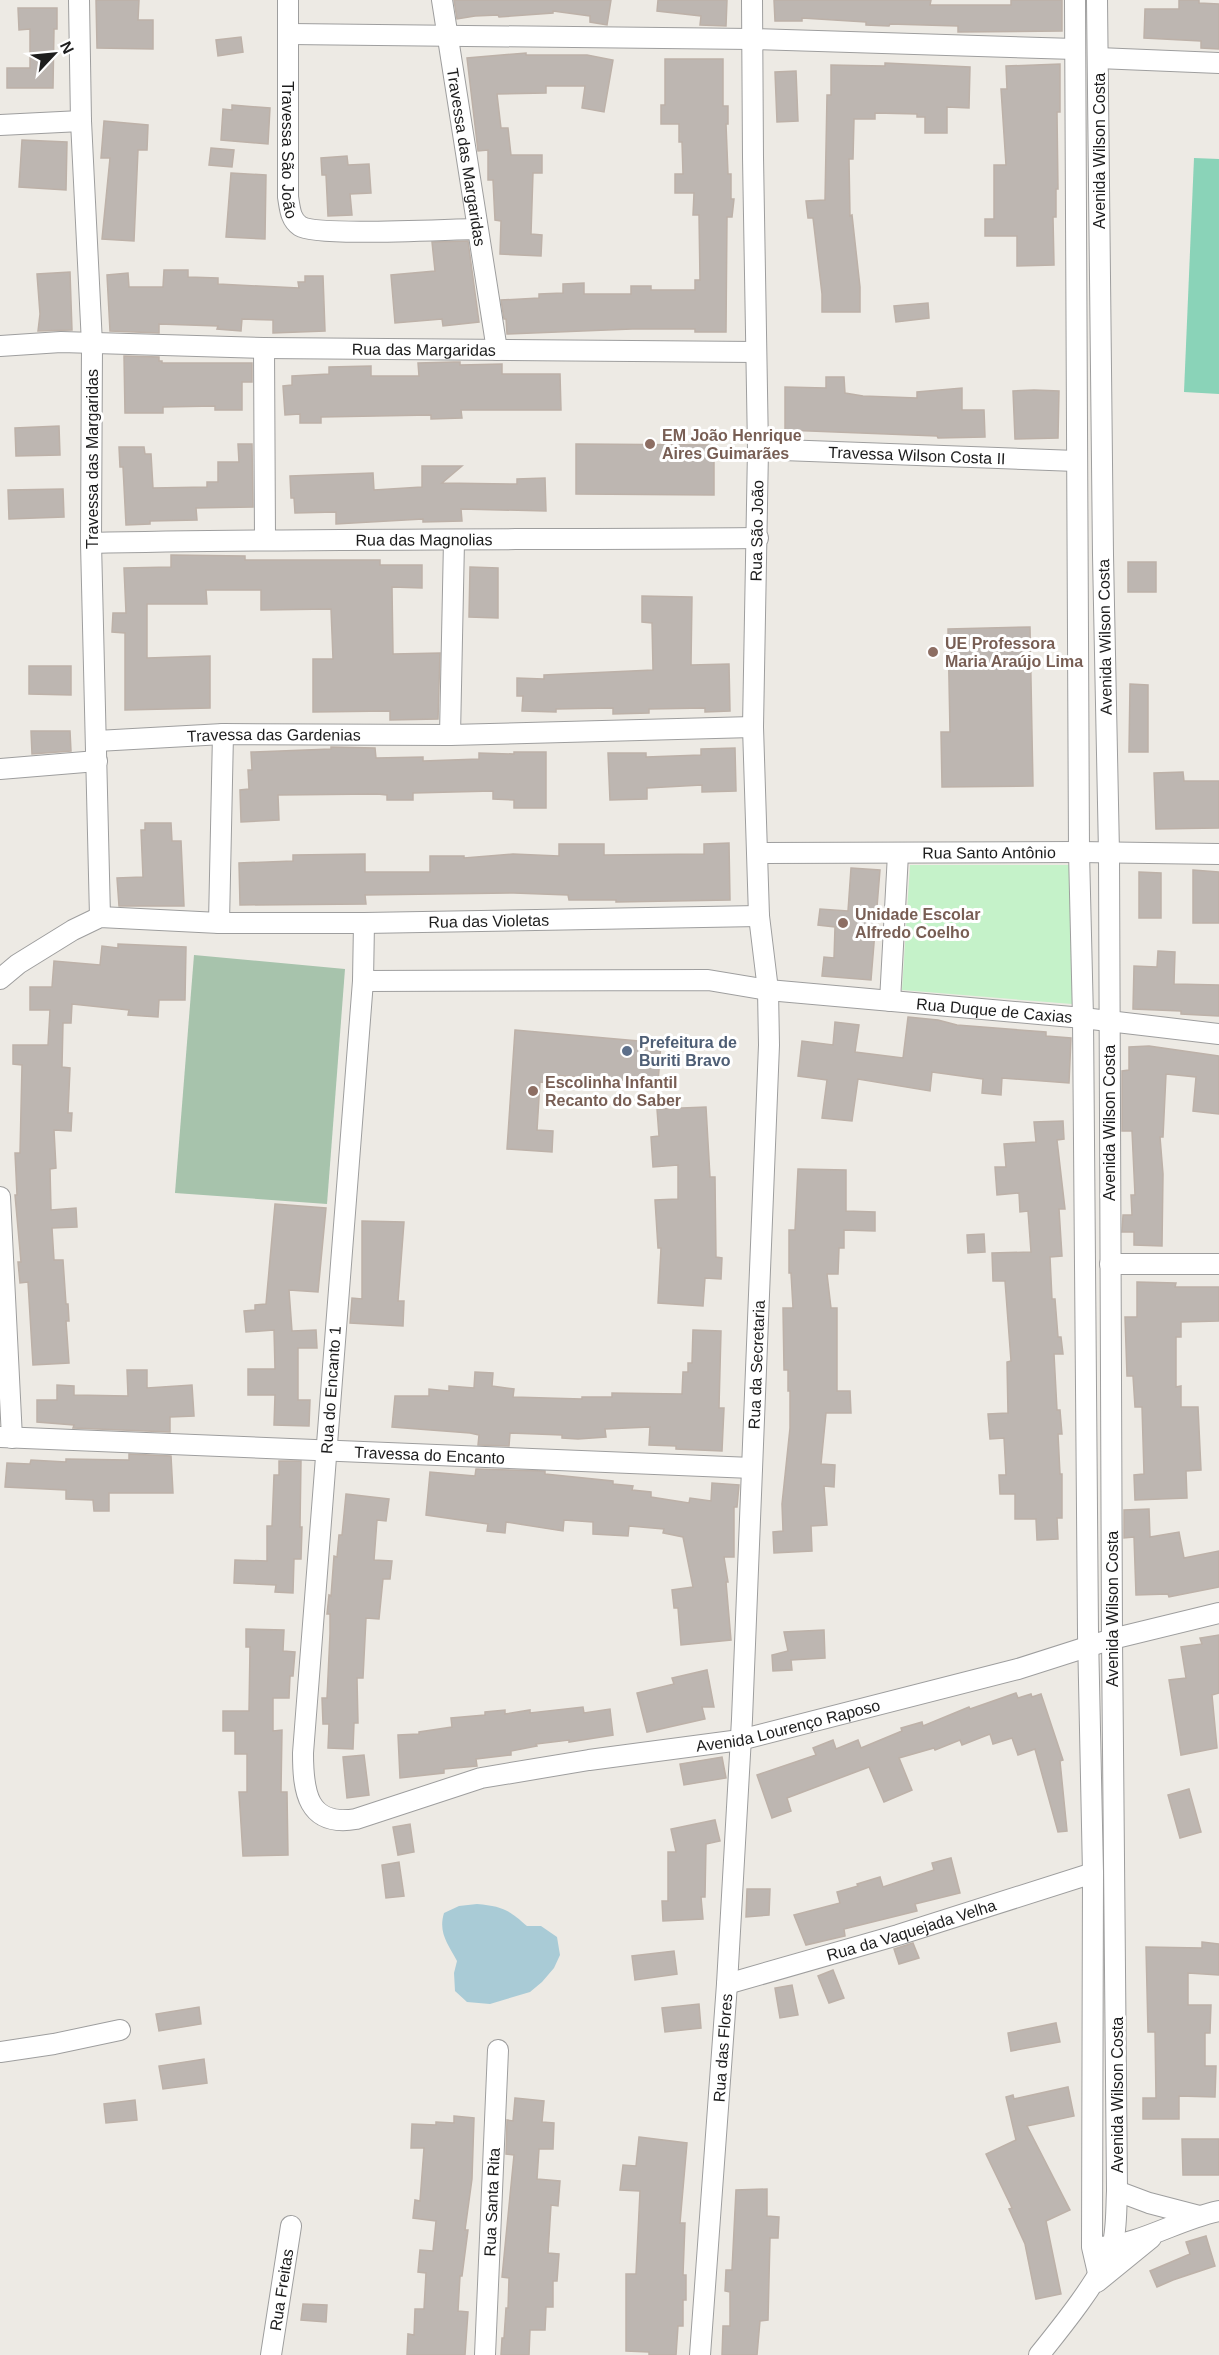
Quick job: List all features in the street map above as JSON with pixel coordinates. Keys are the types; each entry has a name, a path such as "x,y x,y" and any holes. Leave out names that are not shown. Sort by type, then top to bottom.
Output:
{"street":[{"name":"Travessa das Margaridas","path":"79,0 81,121 92,344 91,543 100,917"},
{"name":"Travessa São João","path":"288,0 290,34 288,197 294,220 306,229 338,232 477,229"},
{"name":"Travessa das Margaridas","path":"442,0 497,350"},
{"name":"Rua São João","path":"752,0 758,449 753,727 759,916 768,990"},
{"path":"1075,0 1079,852 1083,1018 1088,1647 1093,1873 1092,2247 1094,2280"},
{"name":"Avenida Wilson Costa","path":"1097,0 1109,853 1117,2192 1112,2246"},
{"path":"290,34 751,39 1076,50"},
{"path":"1098,58 1219,63"},
{"path":"0,125 81,121"},
{"name":"Rua das Margaridas","path":"0,346 49,342 264,348 756,352"},
{"path":"264,348 265,539"},
{"path":"1076,397 1101,396"},
{"name":"Travessa Wilson Costa II","path":"758,449 1076,461"},
{"name":"Rua das Magnolias","path":"91,543 265,539 453,541 758,538"},
{"path":"450,735 453,541"},
{"name":"Travessa das Gardenias","path":"97,741 223,734 450,735 753,727"},
{"path":"219,923 223,734"},
{"path":"0,770 97,761"},
{"name":"Rua Santo Antônio","path":"758,853 1219,854"},
{"path":"890,1001 898,854"},
{"name":"Rua das Violetas","path":"100,917 219,923 364,923 759,916"},
{"path":"0,979 18,964 73,930 100,917"},
{"name":"Rua do Encanto 1","path":"356,1819 332,1820 322,1815 308,1798 303,1778 363,981 364,923"},
{"path":"363,981 697,980 733,982 768,990"},
{"name":"Rua Duque de Caxias","path":"768,990 1083,1018 1219,1034"},
{"name":"Rua da Secretaria","path":"740,1740 769,1045 768,990"},
{"path":"0,1197 6,1437"},
{"path":"1110,1264 1219,1264"},
{"name":"Travessa do Encanto","path":"6,1437 752,1468"},
{"name":"Avenida Lourenço Raposo","path":"356,1819 481,1778 589,1760 740,1740 1018,1669 1112,1639 1219,1613"},
{"name":"Rua das Flores","path":"700,2355 727,1984 740,1740"},
{"name":"Rua da Vaquejada Velha","path":"727,1984 898,1935 1093,1873"},
{"path":"0,2052 54,2044 120,2030"},
{"name":"Rua Santa Rita","path":"485,2355 498,2050"},
{"path":"1117,2192 1200,2216"},
{"path":"1092,2247 1112,2246 1219,2211"},
{"name":"Rua Freitas","path":"271,2355 291,2226"},
{"path":"1094,2280 1126,2259 1156,2233"},
{"path":"1039,2355 1094,2280 1112,2246"}],"green space":[{"path":"1194,158 1219,159 1219,394 1184,392"},
{"path":"910,865 1071,865 1072,1004 902,990"},
{"path":"194,955 345,969 327,1204 175,1193"}],"water":[{"path":"477,1904 505,1910 527,1926 541,1926 557,1937 560,1955 554,1968 530,1992 490,2004 467,2002 455,1991 454,1973 457,1961 447,1944 442,1920 444,1913 459,1906"}],"building":[{"path":"96,0 139,0 138,20 153,20 153,49 97,48"},
{"path":"454,0 611,0 607,25 590,22 590,16 553,11 553,13 499,17 498,15 475,16 457,19"},
{"path":"658,0 727,0 726,26 700,25 701,16 657,11"},
{"path":"774,0 931,0 930,5 1011,5 1011,0 1062,0 1062,31 958,32 958,26 866,25 866,22 802,18 802,21 775,21"},
{"path":"1179,0 1199,0 1199,3 1219,4 1219,49 1201,48 1201,41 1144,38 1145,9 1179,9"},
{"path":"18,8 57,8 57,29 54,29 53,88 7,88 7,68 30,68 30,29 19,30"},
{"path":"241,37 243,52 218,56 216,40"},
{"path":"526,53 526,55 587,55 613,60 604,112 582,108 585,86 546,86 546,93 497,94 501,128 508,128 511,155 542,155 542,173 533,173 531,234 542,235 541,256 500,254 501,221 495,220 493,180 488,180 488,150 478,151 467,58"},
{"path":"665,59 723,59 723,106 728,106 728,124 726,124 728,174 731,174 731,199 734,199 732,217 727,217 726,332 695,332 695,329 632,329 507,334 501,300 539,298 539,294 563,293 563,284 584,283 584,294 631,294 631,286 651,286 651,290 695,290 695,280 700,280 699,215 693,215 694,193 675,193 675,174 683,174 682,142 679,142 679,124 661,124 661,105 665,105"},
{"path":"885,63 970,67 969,108 947,107 947,133 925,133 925,117 917,117 917,114 875,113 875,119 854,119 853,159 849,159 850,216 852,215 860,287 860,312 822,312 813,218 808,218 806,201 825,200 827,95 831,95 831,65 885,66"},
{"path":"1060,64 1060,112 1057,112 1058,189 1056,189 1056,217 1053,217 1054,265 1017,266 1017,236 985,236 985,219 994,219 994,165 1006,165 1001,89 1007,89 1006,66"},
{"path":"796,71 798,121 777,122 775,72"},
{"path":"232,105 270,108 268,144 221,140 223,109 232,110"},
{"path":"104,121 148,125 147,150 138,150 134,241 102,239 110,158 101,158"},
{"path":"22,140 67,142 66,190 19,187"},
{"path":"211,148 234,150 232,167 209,165"},
{"path":"347,156 348,165 369,164 371,193 350,194 352,215 328,216 326,175 322,175 321,158"},
{"path":"231,173 266,175 265,239 226,237"},
{"path":"468,241 479,322 443,326 442,319 395,323 391,275 435,271 432,242"},
{"path":"164,270 188,270 188,277 218,278 218,284 299,288 298,282 305,282 305,276 323,276 325,331 273,333 273,320 242,319 241,331 217,329 218,326 159,324 159,333 110,331 107,275 128,273 129,287 163,287"},
{"path":"70,272 72,330 38,331 40,314 37,274"},
{"path":"928,303 929,318 896,322 894,306"},
{"path":"124,356 159,357 162,363 252,363 252,382 242,382 242,410 215,410 215,406 163,407 163,413 125,413"},
{"path":"460,362 460,365 502,364 502,374 560,374 561,410 461,410 462,418 431,419 431,415 321,417 321,423 300,423 300,414 285,415 283,386 292,385 292,376 329,374 329,367 371,366 371,376 419,376 418,363"},
{"path":"826,377 844,377 845,393 863,396 917,398 917,392 962,388 962,410 984,410 985,437 938,438 937,436 785,430 785,387 826,388"},
{"path":"1013,391 1059,391 1058,438 1015,439"},
{"path":"59,426 60,455 16,456 15,428"},
{"path":"238,444 252,444 253,507 196,508 197,520 150,521 150,524 126,525 123,467 120,467 119,447 144,447 145,454 151,454 153,488 207,487 207,482 218,482 218,462 239,462"},
{"path":"576,444 714,445 714,495 576,494"},
{"path":"422,466 462,466 442,483 517,484 517,479 545,478 546,511 461,509 462,521 423,522 423,519 336,524 336,512 295,513 294,498 291,498 290,476 373,473 374,490 422,487"},
{"path":"63,489 64,517 9,519 8,490"},
{"path":"171,555 245,556 245,560 380,560 380,565 422,565 422,588 392,587 393,654 440,653 438,719 390,720 390,711 313,712 313,659 333,659 331,609 261,610 261,590 206,590 207,604 147,604 147,658 210,656 210,708 125,710 125,633 112,632 113,613 126,613 124,568 171,567"},
{"path":"1128,562 1156,562 1156,592 1128,592"},
{"path":"470,567 498,568 498,618 469,617"},
{"path":"642,596 692,597 691,665 729,664 730,711 705,712 705,708 649,709 649,713 613,714 613,708 556,709 556,712 522,711 523,696 517,696 517,678 544,679 544,675 653,670 652,623 642,622"},
{"path":"1030,627 1033,786 942,787 941,732 950,732 948,629"},
{"path":"29,666 71,666 71,695 29,694"},
{"path":"1130,684 1148,685 1148,752 1129,752"},
{"path":"31,731 70,731 71,751 32,754"},
{"path":"331,747 375,748 376,758 423,757 423,761 479,759 479,753 546,752 546,808 514,808 514,800 493,799 493,791 413,793 413,800 387,800 387,795 377,794 278,795 279,820 241,822 240,790 249,789 248,770 252,770 251,752 331,749"},
{"path":"735,748 736,791 702,792 702,785 647,788 647,799 610,800 608,753 646,753 646,757 701,755 701,749"},
{"path":"1183,772 1184,781 1219,781 1219,828 1156,829 1154,773"},
{"path":"145,823 171,823 172,841 181,841 184,906 119,906 117,878 143,877 141,830 145,830"},
{"path":"729,843 730,900 616,902 616,900 569,900 568,895 514,893 365,895 366,904 240,905 239,863 293,861 293,855 365,854 365,872 430,872 430,856 464,856 464,858 513,854 559,856 559,844 604,844 604,855 704,854 704,844"},
{"path":"851,868 880,870 871,980 822,976 824,957 834,958 835,927 818,925 820,909 848,911"},
{"path":"1193,870 1219,872 1219,923 1193,923"},
{"path":"1139,872 1161,873 1161,918 1139,918"},
{"path":"118,944 186,947 185,1000 159,1000 158,1017 128,1015 129,1010 72,1004 71,1023 63,1023 62,1067 70,1068 68,1113 72,1113 71,1131 54,1130 56,1168 50,1169 51,1210 76,1208 77,1227 52,1228 54,1260 63,1260 69,1321 66,1321 69,1363 33,1365 28,1282 20,1283 18,1262 21,1262 15,1195 17,1195 15,1153 20,1153 22,1065 13,1064 13,1045 48,1045 50,1010 30,1010 30,987 52,987 54,961 100,965 102,946 118,948"},
{"path":"1158,951 1175,952 1174,984 1219,985 1219,1016 1181,1014 1181,1011 1133,1009 1134,966 1157,967"},
{"path":"908,1017 938,1020 957,1025 1046,1032 1046,1036 1071,1038 1069,1083 1002,1078 1001,1095 982,1093 983,1079 932,1072 930,1091 858,1079 852,1121 822,1118 827,1080 798,1076 802,1041 833,1045 835,1022 859,1025 855,1052 903,1058"},
{"path":"515,1030 661,1043 658,1083 553,1075 553,1083 540,1082 537,1130 553,1131 552,1152 507,1149"},
{"path":"1149,1046 1219,1056 1219,1114 1193,1111 1196,1077 1166,1074 1163,1137 1160,1137 1163,1174 1162,1246 1134,1245 1134,1232 1122,1232 1123,1215 1132,1215 1131,1195 1135,1195 1132,1131 1122,1131 1122,1071 1129,1070 1129,1047"},
{"path":"706,1107 710,1177 715,1177 716,1257 722,1258 721,1279 705,1278 703,1306 658,1303 661,1248 658,1248 655,1200 678,1199 678,1165 653,1167 651,1137 659,1136 657,1109"},
{"path":"1063,1121 1064,1139 1057,1140 1065,1209 1059,1209 1062,1256 1050,1257 1052,1299 1055,1299 1058,1337 1061,1337 1063,1354 1054,1354 1057,1410 1060,1410 1062,1434 1058,1434 1060,1474 1062,1474 1062,1518 1057,1518 1058,1539 1037,1540 1036,1519 1015,1519 1015,1494 1000,1494 999,1475 1006,1475 1004,1438 990,1439 988,1414 1008,1413 1007,1362 1011,1361 1005,1281 993,1281 992,1253 1031,1252 1028,1211 1020,1212 1019,1193 997,1195 995,1167 1006,1167 1004,1144 1036,1142 1034,1122"},
{"path":"798,1169 846,1170 846,1211 875,1212 875,1231 844,1230 844,1248 839,1248 838,1274 827,1274 831,1308 837,1308 837,1391 850,1391 851,1413 826,1413 821,1464 835,1465 834,1487 824,1486 827,1525 811,1526 812,1551 774,1553 773,1532 783,1531 782,1504 790,1428 788,1370 784,1370 783,1308 793,1308 791,1273 789,1273 789,1230 795,1230"},
{"path":"275,1204 326,1208 318,1292 289,1290 292,1331 316,1330 317,1348 298,1348 298,1400 310,1400 309,1426 274,1425 275,1395 248,1395 248,1369 275,1369 274,1330 246,1332 244,1311 255,1310 255,1305 266,1304"},
{"path":"362,1221 404,1222 398,1301 404,1301 403,1326 350,1323 352,1298 362,1299"},
{"path":"984,1234 985,1252 968,1253 967,1235"},
{"path":"1137,1282 1176,1283 1175,1287 1219,1287 1219,1321 1181,1322 1181,1337 1176,1337 1176,1387 1181,1386 1181,1407 1198,1407 1201,1470 1186,1471 1187,1498 1135,1500 1134,1475 1144,1474 1142,1407 1135,1407 1133,1376 1127,1376 1125,1317 1137,1317"},
{"path":"693,1330 721,1331 719,1408 724,1408 722,1451 649,1445 650,1427 605,1429 606,1437 578,1439 562,1438 562,1435 510,1433 509,1446 478,1445 479,1435 470,1433 392,1427 395,1396 429,1396 429,1389 449,1391 449,1386 474,1388 475,1372 493,1373 492,1386 514,1389 513,1397 582,1399 582,1397 612,1397 612,1393 682,1394 683,1372 688,1372 688,1363 692,1363"},
{"path":"127,1370 147,1370 147,1388 192,1385 194,1416 170,1417 170,1432 73,1428 74,1425 37,1422 37,1400 57,1400 57,1385 74,1386 74,1395 128,1396"},
{"path":"129,1454 171,1456 173,1493 109,1493 109,1511 94,1511 93,1500 66,1499 66,1490 5,1487 7,1463 30,1464 31,1460 66,1462 66,1459 129,1460"},
{"path":"279,1461 301,1461 301,1559 294,1559 293,1593 275,1592 276,1585 234,1583 235,1560 267,1561 267,1526 272,1526 274,1475 279,1475"},
{"path":"476,1469 545,1471 545,1474 613,1481 613,1484 633,1486 632,1490 651,1492 651,1497 689,1503 690,1498 711,1501 712,1483 739,1485 737,1507 734,1507 734,1557 724,1557 728,1582 726,1582 731,1640 681,1645 678,1608 674,1608 672,1590 693,1587 683,1537 663,1533 664,1529 629,1526 628,1536 593,1534 593,1522 564,1520 563,1531 506,1522 505,1533 487,1531 488,1524 426,1515 430,1472 475,1476"},
{"path":"346,1494 389,1499 386,1521 377,1520 374,1560 392,1561 390,1579 383,1579 379,1619 366,1618 363,1678 357,1678 358,1723 354,1723 353,1749 328,1748 329,1724 323,1724 322,1698 327,1698 329,1595 331,1596 334,1556 337,1557 339,1535 342,1535"},
{"path":"1149,1509 1150,1537 1179,1532 1184,1558 1219,1551 1219,1587 1169,1597 1168,1594 1136,1595 1134,1537 1124,1538 1124,1510"},
{"path":"246,1629 284,1630 283,1651 295,1652 293,1676 290,1676 289,1698 273,1698 273,1731 282,1730 281,1792 287,1792 288,1855 243,1856 239,1792 247,1792 247,1754 235,1754 235,1731 223,1731 223,1711 249,1711 250,1647 246,1647"},
{"path":"824,1630 825,1658 791,1660 792,1670 773,1671 772,1655 788,1651 784,1632"},
{"path":"1219,1635 1219,1693 1212,1695 1217,1748 1181,1755 1169,1680 1186,1678 1181,1647 1202,1644 1200,1638"},
{"path":"707,1670 714,1707 702,1707 705,1719 647,1732 637,1693 674,1684 672,1678"},
{"path":"1016,1693 1018,1698 1041,1694 1063,1760 1060,1761 1067,1831 1058,1832 1035,1749 1018,1755 1012,1738 993,1744 990,1734 962,1745 960,1740 935,1750 934,1748 899,1758 912,1790 884,1802 869,1767 787,1798 791,1811 772,1818 757,1775 816,1755 813,1748 833,1740 836,1749 858,1740 861,1748 902,1731 901,1728 922,1722 923,1726 969,1707 970,1709"},
{"path":"583,1707 584,1713 610,1709 613,1735 569,1742 569,1740 536,1744 537,1746 511,1751 511,1755 476,1759 477,1766 444,1769 444,1773 400,1778 398,1735 419,1734 419,1732 452,1727 451,1718 485,1715 485,1712 505,1710 505,1714 530,1710 530,1713"},
{"path":"364,1755 369,1795 347,1798 343,1757"},
{"path":"722,1757 726,1778 684,1785 680,1764"},
{"path":"1189,1789 1201,1832 1180,1838 1168,1795"},
{"path":"715,1820 720,1841 706,1844 705,1897 701,1897 703,1919 663,1921 662,1901 668,1901 668,1852 676,1852 671,1829"},
{"path":"410,1824 414,1852 398,1855 393,1827"},
{"path":"951,1858 960,1893 915,1904 917,1911 844,1929 845,1936 806,1945 794,1915 840,1903 837,1892 858,1886 857,1884 880,1877 883,1887 934,1870 932,1863"},
{"path":"399,1862 404,1896 386,1898 382,1865"},
{"path":"747,1889 770,1889 769,1915 746,1917"},
{"path":"1202,1942 1219,1944 1219,1975 1188,1973 1188,2005 1211,2005 1210,2033 1205,2033 1205,2066 1216,2066 1215,2097 1179,2096 1179,2119 1143,2119 1143,2098 1156,2098 1155,2032 1148,2032 1146,1947 1202,1948"},
{"path":"913,1943 919,1958 899,1964 894,1949"},
{"path":"674,1951 677,1974 635,1980 632,1956"},
{"path":"833,1970 844,1998 829,2003 818,1976"},
{"path":"792,1985 798,2015 780,2018 775,1988"},
{"path":"699,2004 701,2028 665,2032 662,2008"},
{"path":"199,2007 201,2024 159,2031 156,2014"},
{"path":"1056,2023 1060,2042 1011,2051 1008,2033"},
{"path":"204,2059 207,2083 163,2089 159,2066"},
{"path":"1068,2087 1074,2116 1027,2126 1070,2210 1046,2221 1061,2294 1036,2299 1025,2244 1009,2209 1012,2208 986,2154 1016,2140 1006,2097 1013,2095 1014,2099"},
{"path":"515,2098 544,2101 542,2122 554,2123 553,2149 539,2149 537,2179 560,2181 558,2206 551,2205 548,2253 559,2254 557,2281 553,2281 553,2307 546,2307 545,2330 530,2330 529,2355 501,2355 506,2308 508,2308 509,2278 502,2277 514,2155 506,2154 507,2120 513,2121"},
{"path":"135,2100 137,2120 106,2123 104,2104"},
{"path":"454,2116 474,2118 472,2179 465,2230 468,2230 462,2276 460,2276 458,2311 468,2312 465,2355 407,2355 408,2334 414,2335 415,2309 424,2309 426,2273 418,2272 420,2250 433,2251 436,2221 413,2218 415,2200 420,2201 424,2148 411,2148 412,2124 454,2123"},
{"path":"639,2137 687,2143 680,2223 685,2223 683,2275 686,2275 686,2300 683,2300 683,2326 678,2326 676,2355 649,2355 649,2352 626,2351 626,2274 636,2274 640,2191 620,2190 623,2165 636,2166"},
{"path":"1182,2139 1219,2139 1219,2175 1183,2175"},
{"path":"767,2189 767,2216 779,2217 778,2238 770,2238 768,2320 760,2321 757,2355 722,2355 723,2326 730,2326 730,2292 725,2291 726,2270 732,2270 736,2190"},
{"path":"1206,2236 1215,2266 1157,2287 1150,2271 1190,2254 1186,2242"},
{"path":"303,2304 327,2305 326,2322 301,2320"}],"place":[{"name":"EM João Henrique Aires Guimarães","path":"650,444"},
{"name":"UE Professora Maria Araújo Lima","path":"933,652"},
{"name":"Unidade Escolar Alfredo Coelho","path":"843,923"},
{"name":"Prefeitura de Buriti Bravo","path":"627,1051"},
{"name":"Escolinha Infantil Recanto do Saber","path":"533,1091"}]}
